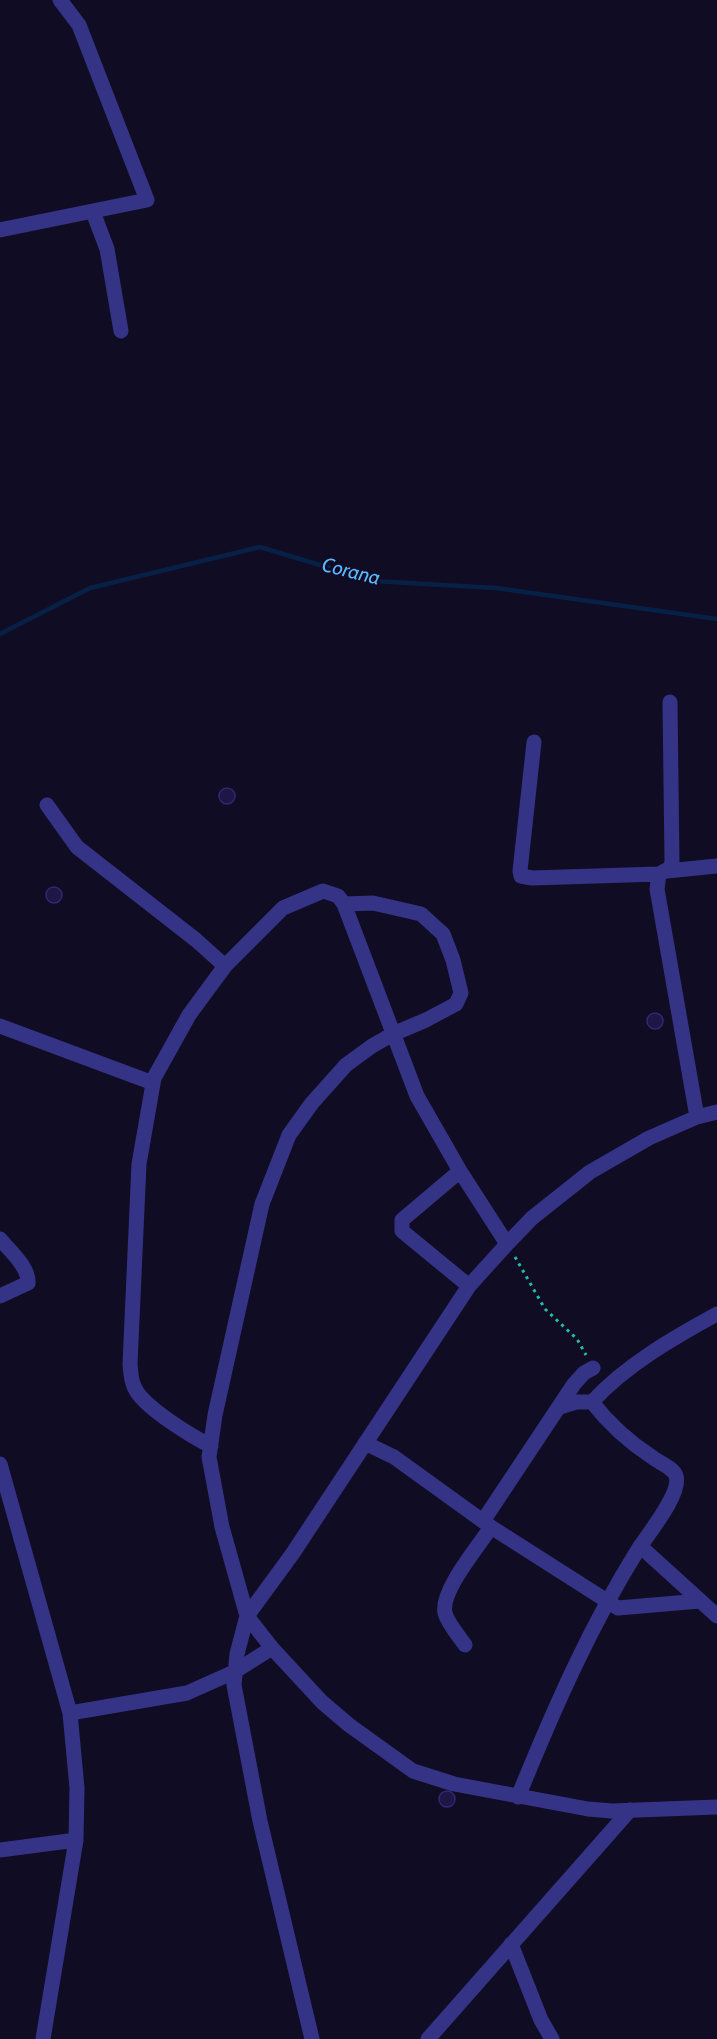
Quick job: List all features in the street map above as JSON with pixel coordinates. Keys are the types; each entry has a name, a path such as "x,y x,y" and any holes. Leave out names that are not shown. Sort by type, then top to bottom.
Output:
{"street":[{"path":"0,230 147,200 79,25 60,0"},
{"path":"93,212 107,249 121,331"},
{"path":"670,702 672,862 663,872 657,889 697,1118"},
{"path":"534,742 521,876 532,878 663,872 717,866"},
{"path":"47,805 77,847 196,940 225,966"},
{"path":"211,1446 194,1437 146,1402 131,1380 139,1164 154,1078 189,1015 225,966 284,908 323,891 338,896 344,904 417,1096 460,1171 507,1244"},
{"path":"344,904 373,903 421,914 443,934 449,947 461,993 456,1004 393,1034 346,1065 312,1103 289,1135 262,1204 215,1415 209,1457 222,1527 248,1616 272,1648 322,1702 349,1725 413,1771 454,1784 588,1809 612,1811 717,1807"},
{"path":"0,1026 153,1083"},
{"path":"312,2039 260,1821 234,1685 234,1672 248,1616 293,1553 469,1286 507,1244 532,1218 590,1172 649,1138 717,1112"},
{"path":"460,1171 402,1220 402,1231 469,1286"},
{"path":"0,1239 28,1276 28,1283 0,1296"},
{"path":"560,1407 576,1402 592,1402 606,1387 645,1358 717,1314"},
{"path":"465,1645 446,1615 446,1599 487,1524 574,1384 584,1373 593,1368"},
{"path":"518,1797 553,1710 607,1602 640,1546 668,1506 676,1485 676,1476 672,1470 630,1441 604,1418 592,1402"},
{"path":"365,1443 394,1457 487,1524 618,1608 711,1606"},
{"path":"0,1464 70,1713 77,1796 75,1840 43,2039"},
{"path":"640,1546 711,1606"},
{"path":"70,1713 187,1693 234,1672 272,1648"},
{"path":"428,2039 630,1810"},
{"path":"0,1850 75,1840"},
{"path":"511,1944 541,2019 552,2039"}],"path":[{"path":"507,1244 545,1308 576,1339 593,1368"}],"building":[{"path":"224,788 230,788 235,796 233,802 224,804 219,799 219,793"},
{"path":"51,887 57,887 62,895 60,901 51,903 46,898 46,892"},
{"path":"652,1013 658,1013 663,1021 661,1027 652,1029 647,1024 647,1018"},
{"path":"447,1791 453,1793 455,1799 453,1805 447,1807 441,1805 439,1799 441,1793"}],"waterway":[{"name":"Corana","path":"0,634 90,588 260,547 373,581 496,588 717,619"}]}
